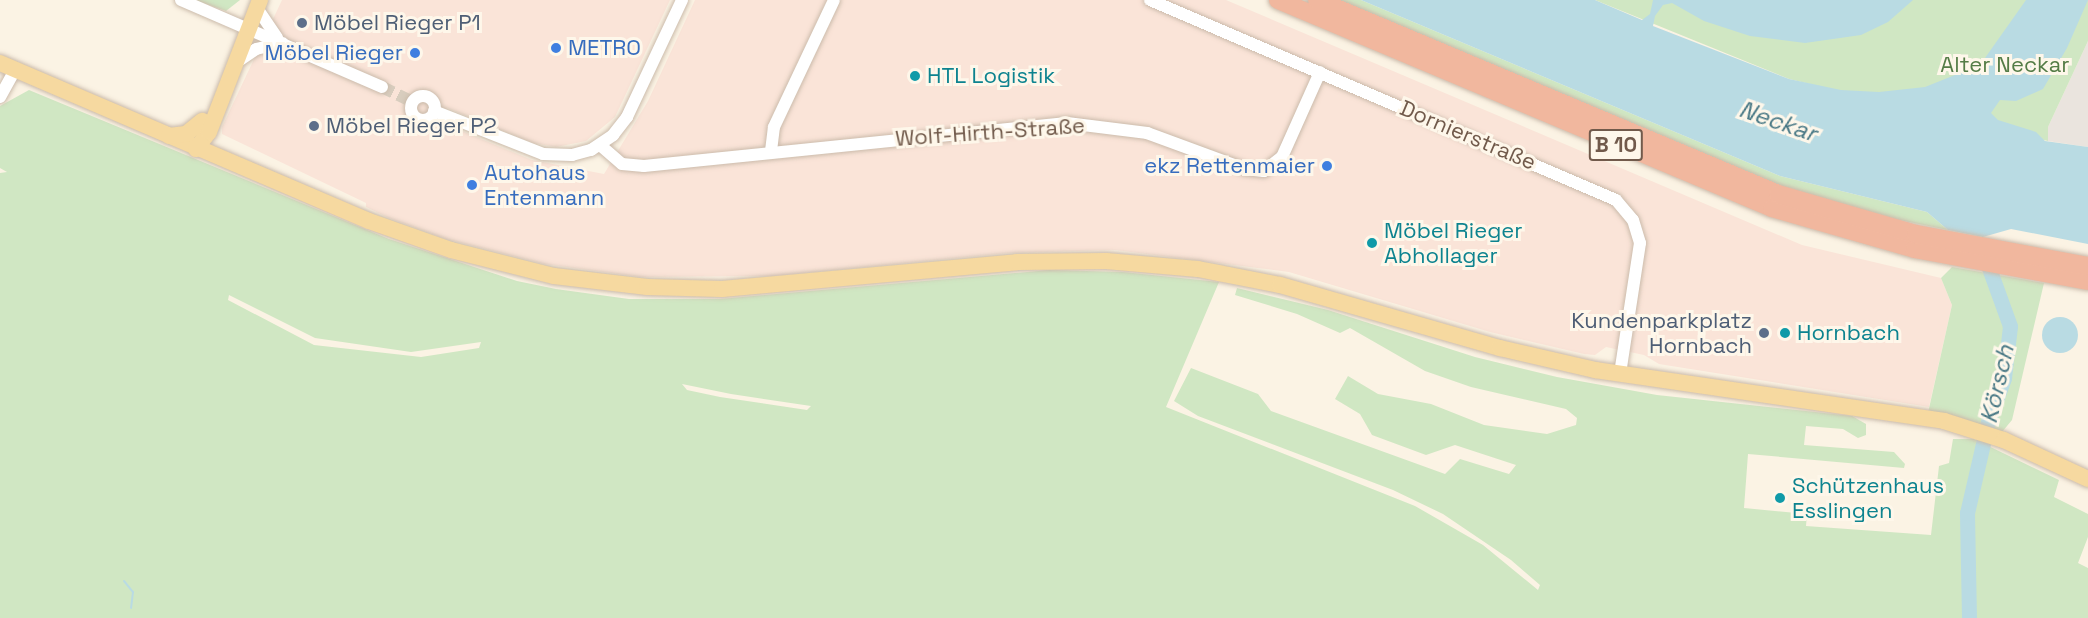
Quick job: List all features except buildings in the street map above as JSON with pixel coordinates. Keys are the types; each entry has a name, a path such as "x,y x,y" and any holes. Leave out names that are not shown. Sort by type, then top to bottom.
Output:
{"highway":[{"name":"B 10","path":"1278,0 1726,190 1826,225 1964,260 2088,281"},
{"name":"B 10","path":"1317,0 1729,175 1831,211 1952,242 2088,266"}],"main road":[{"path":"196,149 244,27 256,3"},
{"path":"168,136 186,134 207,122 234,65 244,27"},
{"path":"7,66 196,149 451,250 585,281 732,288 1017,262 1146,264 1280,285 1500,348 1620,374 1878,409 1969,428 2004,440 2088,479"},
{"path":"207,122 216,144 235,165"}],"street":[{"path":"181,0 382,87"},
{"path":"434,111 543,154 579,154 600,145 627,117 682,0"},
{"path":"771,151 774,127 834,0"},
{"name":"Dornierstraße","path":"1150,0 1591,187 1625,208 1640,243 1620,374"},
{"path":"256,3 266,27 282,44"},
{"path":"234,65 256,49 282,44"},
{"path":"0,97 7,66"},
{"name":"Wolf-Hirth-Straße","path":"600,145 620,163 641,166 771,151 1067,123 1147,134 1245,169 1264,171 1282,157 1320,72"}],"shaded area":[{"path":"282,0 670,0 615,117 586,141 556,147 533,143 447,108 440,122 532,160 604,174 648,101 695,0 1226,0 1802,245 1941,278 1952,305 1929,407 1659,364 1644,355 1606,347 1595,355 1584,354 1490,332 1289,272 1115,250 1008,253 773,276 641,277 544,264 446,239 389,218 366,207 366,203 222,134 222,127"},
{"path":"2088,41 2088,147 2048,141 2048,127"}],"green space":[{"path":"195,0 240,0 226,11"},
{"path":"1339,0 1361,0 1780,176 1927,212 1948,230 1880,216 1779,185"},
{"name":"Alter Neckar","path":"1595,0 2088,0 2088,41 2048,127 2048,141 1789,79"},
{"path":"29,90 389,239 517,281 556,289 629,299 720,299 1049,270 1123,272 1219,282 1166,407 1415,506 1483,545 1538,590 1540,585 1511,560 1443,514 1393,490 1198,416 1174,401 1191,368 1258,394 1271,411 1445,474 1460,459 1509,474 1516,465 1455,445 1426,455 1372,435 1360,414 1335,399 1348,376 1378,394 1431,404 1484,425 1547,434 1576,425 1577,418 1566,409 1471,387 1425,371 1350,328 1340,333 1297,314 1235,295 1237,288 1328,310 1475,357 1557,377 1657,395 1852,416 1866,424 1866,435 1858,438 1843,429 1806,426 1804,445 1894,452 1905,464 1904,468 1748,454 1744,508 1807,514 1806,526 1931,535 1939,466 1949,463 1953,439 1974,439 2059,480 2054,497 2088,514 2088,537 2078,563 2088,568 2088,618 0,618 0,173 7,172 0,168 0,106","holes":["229,295 315,338 411,352 481,342 479,348 421,357 314,345 228,300","682,384 731,394 811,406 807,410 720,397 687,390"]},
{"path":"1952,267 2044,283 2012,420 2002,432 1928,413 1952,305 1941,278"}],"water":[{"name":"Neckar","path":"1361,0 1595,0 1642,20 1650,14 1653,0 1913,0 1888,22 1861,35 1805,43 1750,36 1704,21 1672,3 1663,5 1655,16 1653,26 1789,79 1841,90 1879,92 1925,87 1980,65 2026,0 2088,0 2067,48 2043,89 2016,101 2000,100 1991,113 1998,120 2036,132 2045,141 2088,147 2088,244 2011,229 1983,237 1948,230 1927,212 1780,176"},
{"path":"2060,317 2072,323 2078,335 2072,347 2060,353 2048,347 2042,335 2048,323"}],"waterway":[{"name":"Körsch","path":"1969,618 1967,513 1988,422 2004,378 2010,326 1984,254"},
{"path":"124,581 133,592 131,608"}],"tunnel":[{"path":"382,87 413,102"}],"place":[{"name":"Möbel Rieger P1","path":"302,23"},
{"name":"METRO","path":"556,48"},
{"name":"Möbel Rieger","path":"415,53"},
{"name":"HTL Logistik","path":"915,76"},
{"name":"Möbel Rieger P2","path":"314,126"},
{"name":"ekz Rettenmaier","path":"1327,166"},
{"name":"Autohaus Entenmann","path":"472,185"},
{"name":"Möbel Rieger Abhollager","path":"1372,243"},
{"name":"Kundenparkplatz Hornbach","path":"1764,333"},
{"name":"Hornbach","path":"1785,333"},
{"name":"Schützenhaus Esslingen","path":"1780,498"}]}
